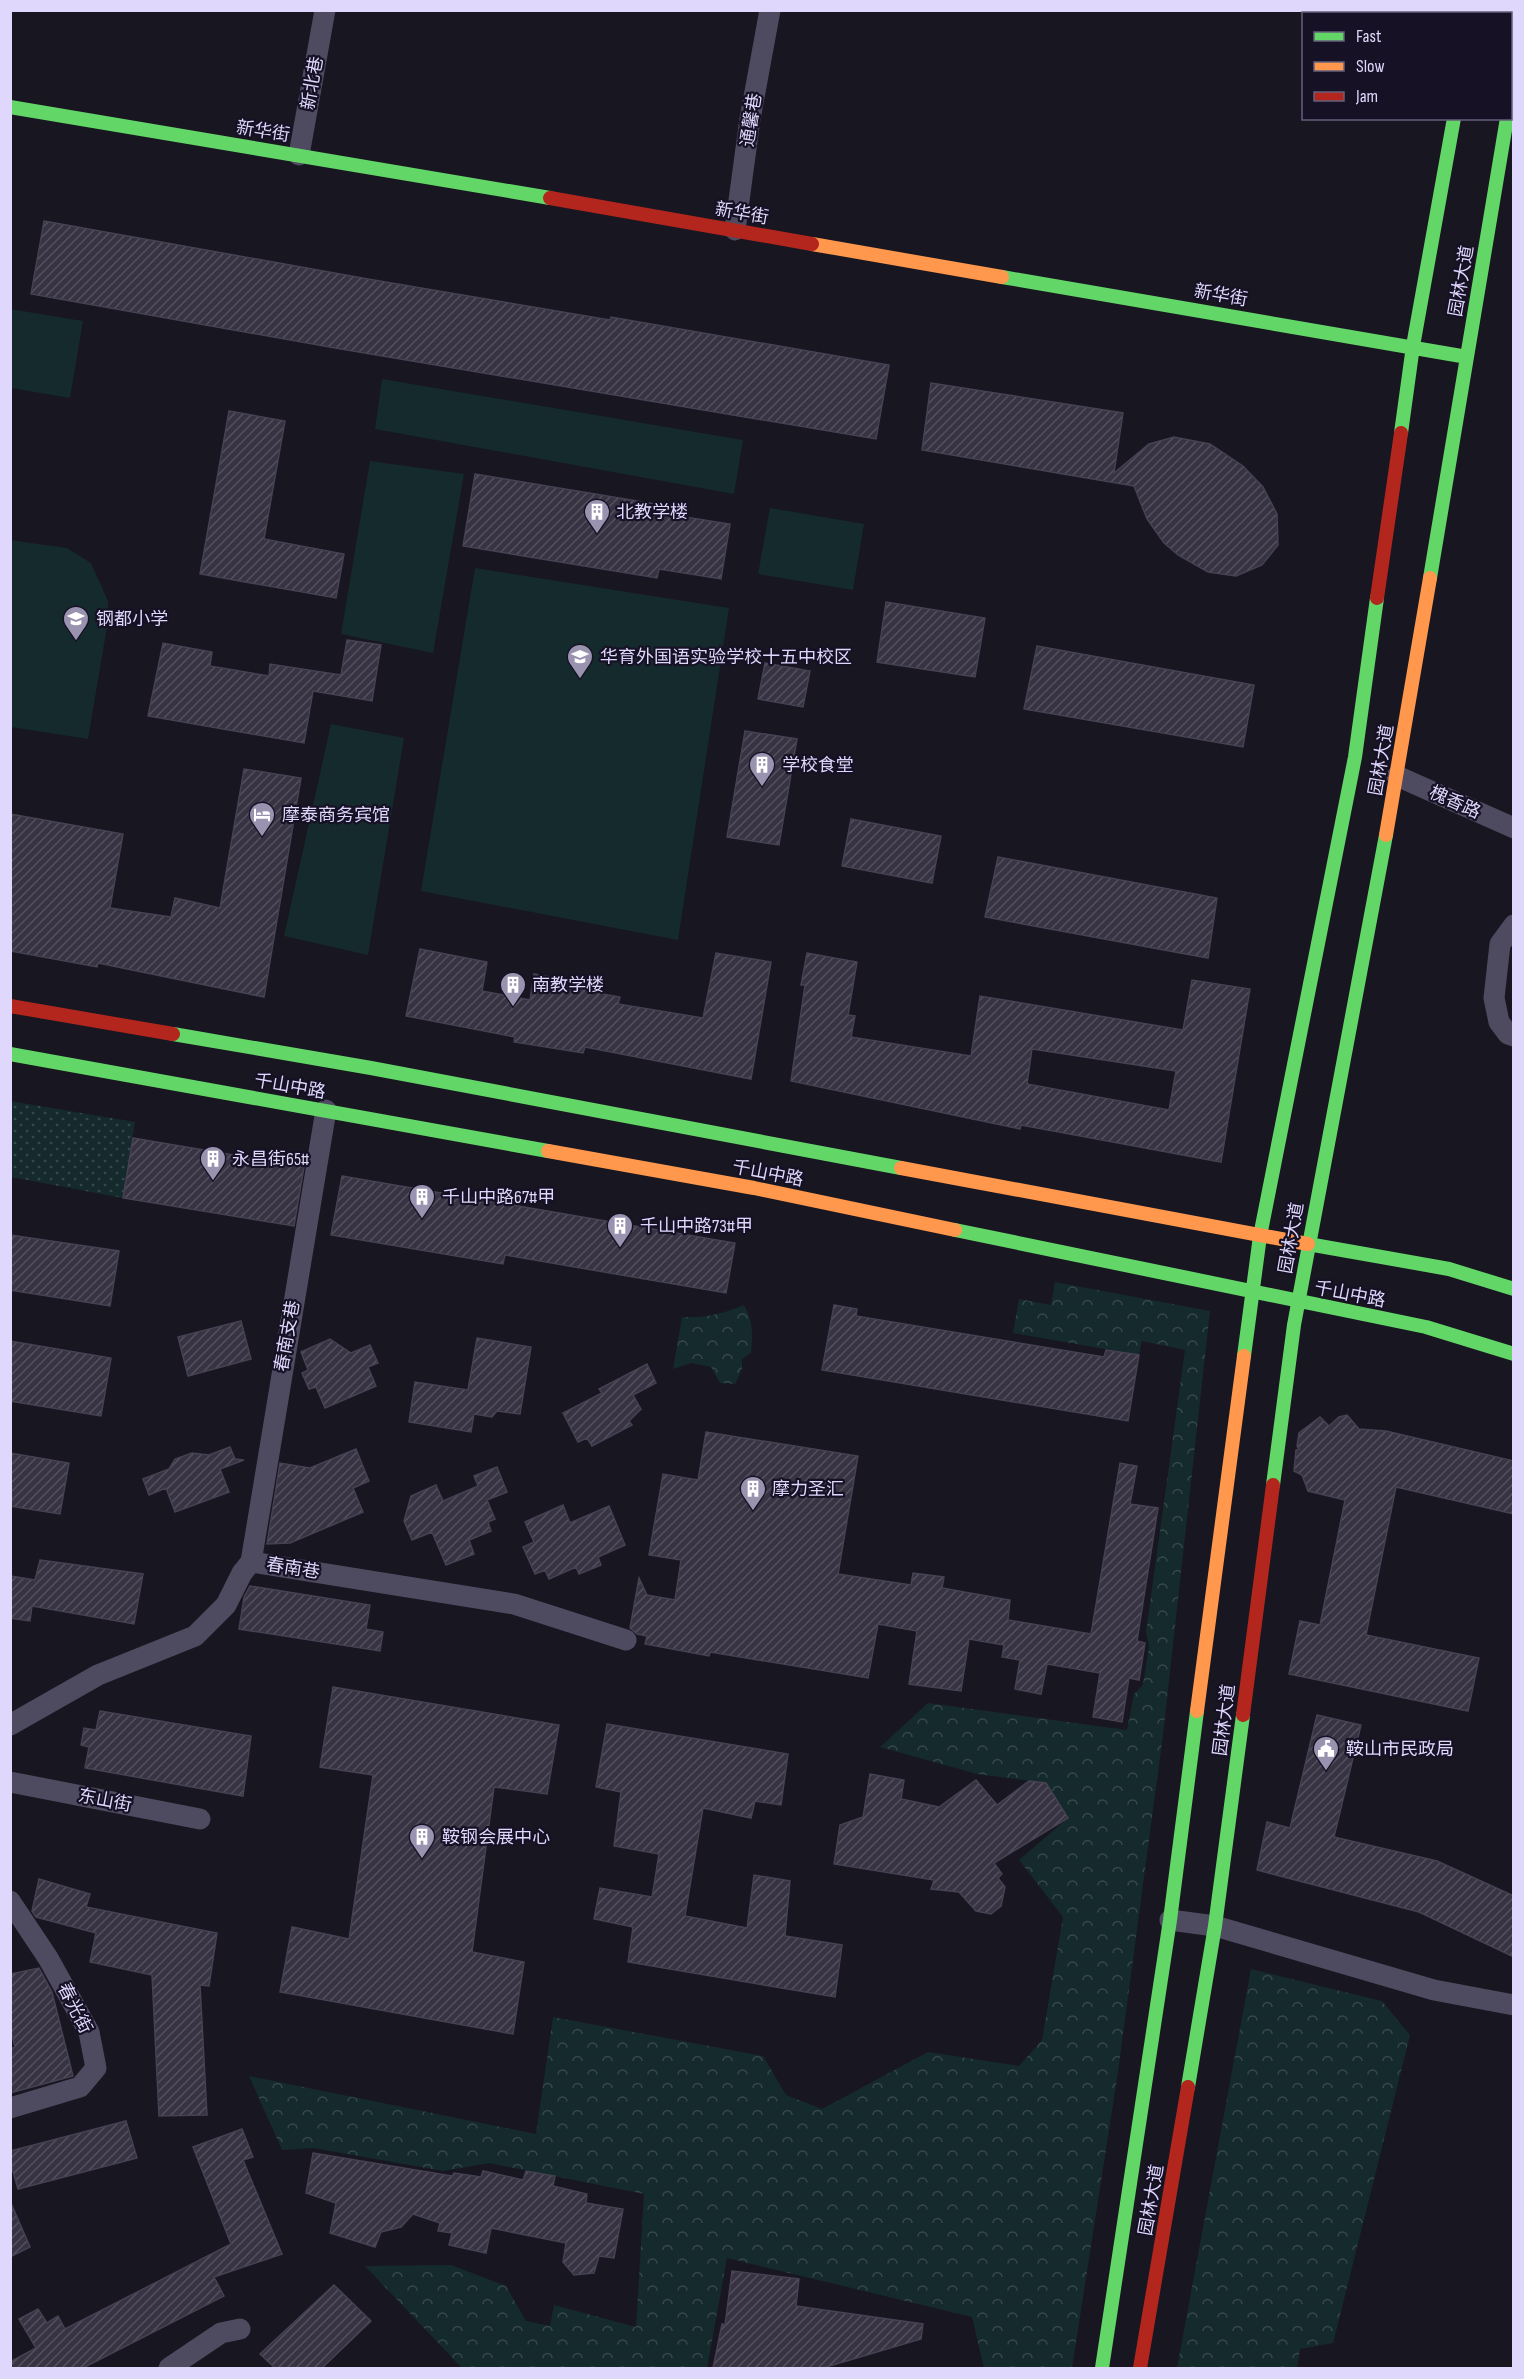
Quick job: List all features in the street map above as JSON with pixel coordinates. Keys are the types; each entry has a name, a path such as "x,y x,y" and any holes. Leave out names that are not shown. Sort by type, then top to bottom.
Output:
{"main road":[{"name":"新华街","path":"10,107 1467,357"},
{"name":"园林大道","path":"1102,2368 1170,1920 1260,1236 1355,757 1413,346 1454,120"},
{"name":"园林大道","path":"1140,2368 1215,1926 1298,1302 1397,776 1507,120"},
{"name":"千山中路","path":"10,1006 371,1068 1308,1245 1449,1269 1514,1289"},
{"name":"千山中路","path":"10,1054 754,1188 1426,1328 1514,1354"}],"street":[{"name":"新北巷","path":"299,155 325,10"},
{"name":"通馨巷","path":"735,230 750,119 770,10"},
{"name":"槐香路","path":"1397,776 1514,828"},
{"path":"1514,925 1500,944 1494,998 1499,1022 1508,1035 1514,1036"},
{"name":"春南支巷","path":"251,1562 326,1110"},
{"name":"春南巷","path":"10,1725 98,1675 195,1636 226,1605 242,1572 251,1562 514,1604 626,1640"},
{"name":"东山街","path":"10,1782 200,1819"},
{"name":"春光街","path":"10,1901 48,1958 89,2032 96,2068 80,2087 10,2108"},
{"path":"1170,1920 1215,1926 1434,1990 1514,2005"},
{"path":"169,2368 221,2333 240,2329"}],"green space":[{"path":"10,309 83,321 70,398 11,388"},
{"path":"382,379 743,440 734,494 375,429"},
{"path":"370,461 464,474 433,653 341,634"},
{"path":"770,508 864,524 853,590 758,574"},
{"path":"10,540 67,548 91,563 108,601 108,621 88,739 11,727"},
{"path":"475,568 729,608 678,940 421,891"},
{"path":"331,724 404,738 368,955 284,936"},
{"path":"10,1101 135,1122 123,1198 11,1177"},
{"path":"1055,1282 1210,1311 1163,1735 1118,2072 1072,2368 984,2368 972,2317 727,2258 707,2368 462,2368 365,2266 451,2265 506,2286 526,2321 550,2326 554,2305 636,2327 644,2194 489,2163 443,2171 313,2148 282,2150 249,2076 536,2134 553,2017 763,2056 786,2095 822,2109 928,2052 1019,2066 1042,2040 1063,1917 1019,1860 1068,1818 1046,1783 977,1774 880,1747 928,1703 1127,1730 1134,1694 1143,1685 1149,1646 1146,1632 1185,1350 1142,1341 1139,1355 1013,1333 1019,1299 1051,1305"},
{"path":"744,1305 752,1328 751,1353 742,1359 742,1369 735,1384 720,1383 711,1367 691,1363 673,1369 682,1317 714,1315"},
{"path":"1251,1969 1382,2001 1410,2035 1333,2343 1300,2349 1297,2368 1177,2368"}],"building":[{"path":"44,221 368,279 610,320 611,317 889,365 876,439 335,348 31,294"},
{"path":"931,383 1123,413 1114,473 1149,444 1174,437 1210,444 1243,466 1263,487 1277,514 1278,545 1262,565 1236,576 1208,572 1178,555 1164,543 1147,519 1134,486 922,450"},
{"path":"229,411 285,421 264,539 344,554 336,598 200,574"},
{"name":"北教学楼","path":"475,474 668,506 666,514 730,524 721,579 659,569 657,578 463,546"},
{"path":"886,602 985,618 975,677 877,662"},
{"path":"347,640 381,645 372,701 313,691 304,743 148,716 163,643 212,652 210,666 269,676 270,664 341,675"},
{"path":"1037,646 1254,685 1243,747 1024,709"},
{"path":"765,663 810,671 803,707 758,699"},
{"name":"学校食堂","path":"745,731 797,739 779,845 727,837"},
{"path":"244,769 301,778 264,997 98,963 97,967 10,951 10,814 123,834 110,908 171,917 175,898 220,908"},
{"path":"851,819 941,836 932,883 842,866"},
{"path":"998,857 1217,898 1208,958 985,917"},
{"path":"420,949 487,962 482,991 530,1000 534,974 598,986 597,993 620,997 618,1004 703,1018 716,953 771,962 751,1079 585,1047 583,1053 514,1042 515,1037 406,1016"},
{"path":"807,953 857,962 848,1015 855,1016 851,1037 971,1056 980,996 1183,1030 1192,980 1250,989 1221,1162 1021,1125 1020,1129 791,1081 805,985 801,985","holes":["1032,1049 1176,1071 1169,1110 1027,1084"]},
{"name":"永昌街65#","path":"133,1138 304,1167 294,1226 123,1198"},
{"path":"342,1176 735,1243 726,1293 505,1255 503,1264 331,1235"},
{"path":"10,1235 119,1251 110,1306 10,1290"},
{"path":"834,1305 857,1309 856,1316 1104,1357 1106,1350 1139,1355 1128,1421 822,1370"},
{"path":"241,1321 251,1359 188,1376 178,1337"},
{"path":"477,1338 531,1347 520,1414 497,1411 492,1417 474,1414 471,1432 409,1422 415,1382 468,1390"},
{"path":"330,1339 351,1353 370,1345 378,1363 368,1367 376,1386 325,1408 316,1387 309,1389 302,1373 308,1370 301,1352"},
{"path":"10,1341 111,1358 101,1416 10,1401"},
{"path":"647,1364 656,1383 633,1395 641,1409 629,1421 632,1425 592,1446 587,1438 578,1442 563,1413 602,1393 599,1389"},
{"path":"1347,1415 1359,1429 1386,1431 1514,1461 1514,1514 1396,1487 1366,1635 1479,1658 1468,1711 1289,1674 1300,1621 1320,1625 1345,1500 1308,1491 1302,1475 1294,1471 1296,1450 1299,1449 1297,1446 1299,1433 1320,1417 1329,1426 1339,1417"},
{"path":"706,1432 858,1456 838,1574 911,1585 913,1573 944,1577 942,1588 1010,1600 1008,1620 1091,1634 1120,1463 1137,1466 1130,1504 1158,1508 1137,1641 1145,1643 1139,1680 1129,1678 1122,1722 1093,1717 1100,1673 1047,1664 1041,1694 1015,1689 1020,1660 1002,1657 1004,1645 969,1639 961,1691 909,1684 917,1631 878,1624 868,1678 710,1652 709,1656 645,1644 647,1636 637,1634 630,1628 639,1578 647,1595 675,1600 681,1560 649,1555 663,1474 698,1480"},
{"path":"230,1447 235,1459 244,1460 220,1469 229,1492 175,1512 166,1488 149,1495 143,1479 169,1469 175,1459 192,1453 209,1455"},
{"path":"356,1449 369,1481 353,1488 363,1512 290,1543 267,1544 280,1463 310,1468"},
{"path":"10,1453 69,1463 60,1514 10,1506"},
{"path":"497,1467 507,1492 487,1500 495,1519 488,1522 491,1531 469,1540 474,1554 446,1565 432,1532 412,1540 404,1521 411,1496 436,1485 443,1501 478,1486 474,1476"},
{"path":"563,1505 570,1523 609,1506 625,1545 598,1557 601,1565 579,1574 576,1567 549,1579 545,1570 535,1574 523,1547 534,1542 525,1522"},
{"path":"40,1560 143,1574 134,1624 32,1606 30,1621 10,1618 10,1576 35,1580"},
{"path":"250,1586 370,1605 366,1629 383,1632 380,1651 239,1629 244,1597"},
{"name":"鞍钢会展中心","path":"333,1687 559,1725 547,1794 494,1787 472,1952 524,1962 513,2034 280,1992 292,1927 349,1939 373,1775 320,1767"},
{"path":"100,1711 251,1736 243,1796 85,1768 89,1747 81,1745 84,1728 96,1730"},
{"path":"1317,1715 1361,1725 1334,1837 1437,1861 1514,1896 1514,1957 1419,1912 1257,1870 1267,1822 1290,1828"},
{"path":"607,1724 788,1754 781,1805 755,1801 751,1818 703,1808 685,1916 747,1928 754,1875 790,1881 785,1936 842,1945 835,1997 628,1962 633,1927 594,1919 600,1888 652,1897 659,1854 614,1846 621,1792 596,1787"},
{"path":"870,1774 904,1780 901,1799 939,1807 976,1780 997,1805 1029,1781 1046,1783 1068,1818 994,1863 1002,1874 998,1878 1005,1887 1001,1906 991,1914 976,1911 959,1892 931,1889 934,1880 834,1864 840,1825 863,1817"},
{"path":"39,1879 90,1894 86,1907 217,1933 209,1986 200,1985 207,2115 159,2116 152,1975 90,1962 96,1933 36,1917 32,1911"},
{"path":"39,1968 52,1992 73,2076 10,2093 10,2049 15,2047 10,2027 10,1974"},
{"path":"126,2121 137,2158 18,2189 10,2161 10,2151"},
{"path":"242,2129 253,2157 243,2160 282,2254 214,2277 224,2296 83,2368 10,2368 10,2362 36,2348 19,2319 38,2309 47,2323 58,2316 65,2329 231,2244 193,2147"},
{"path":"313,2153 452,2176 454,2173 481,2177 483,2171 523,2180 526,2171 555,2176 553,2186 587,2194 586,2203 623,2209 614,2258 599,2256 594,2273 574,2275 563,2262 566,2243 491,2228 486,2253 449,2245 452,2233 438,2231 440,2223 413,2214 401,2227 381,2232 375,2247 330,2233 336,2203 306,2193"},
{"path":"10,2201 30,2247 10,2257"},
{"path":"732,2271 799,2279 796,2306 923,2324 921,2339 823,2368 713,2368 722,2324 725,2325"},
{"path":"334,2285 371,2321 322,2368 275,2368 260,2354"}],"traffic: fast":[{"path":"1512,88 1514,79"},
{"path":"10,107 550,198"},
{"path":"1401,433 1413,346 1454,120"},
{"path":"1430,578 1507,120"},
{"path":"1002,277 1467,357"},
{"path":"1244,1356 1260,1236 1355,757 1377,598"},
{"path":"1273,1485 1294,1325 1386,835"},
{"path":"173,1034 371,1068 901,1168"},
{"path":"10,1054 548,1151"},
{"path":"955,1230 1426,1327 1514,1354"},
{"path":"1308,1244 1449,1269 1514,1289"},
{"path":"1102,2368 1170,1920 1197,1711"},
{"path":"1188,2087 1215,1926 1243,1715"}],"traffic: slow":[{"path":"812,244 1002,277"},
{"path":"1386,835 1430,578"},
{"path":"548,1151 754,1188 955,1230"},
{"path":"901,1168 1308,1244"},
{"path":"1197,1711 1244,1356"}],"traffic: jam":[{"path":"550,198 812,244"},
{"path":"1377,598 1401,433"},
{"path":"10,1006 173,1034"},
{"path":"1243,1715 1273,1485"},
{"path":"1140,2368 1188,2087"}],"place":[{"name":"北教学楼","path":"597,535"},
{"name":"钢都小学","path":"76,642"},
{"name":"华育外国语实验学校十五中校区","path":"580,680"},
{"name":"学校食堂","path":"762,788"},
{"name":"摩泰商务宾馆","path":"262,838"},
{"name":"南教学楼","path":"513,1008"},
{"name":"永昌街65#","path":"213,1182"},
{"name":"千山中路67#甲","path":"422,1220"},
{"name":"千山中路73#甲","path":"620,1249"},
{"name":"摩力圣汇","path":"753,1512"},
{"name":"鞍山市民政局","path":"1326,1772"},
{"name":"鞍钢会展中心","path":"422,1860"}]}
